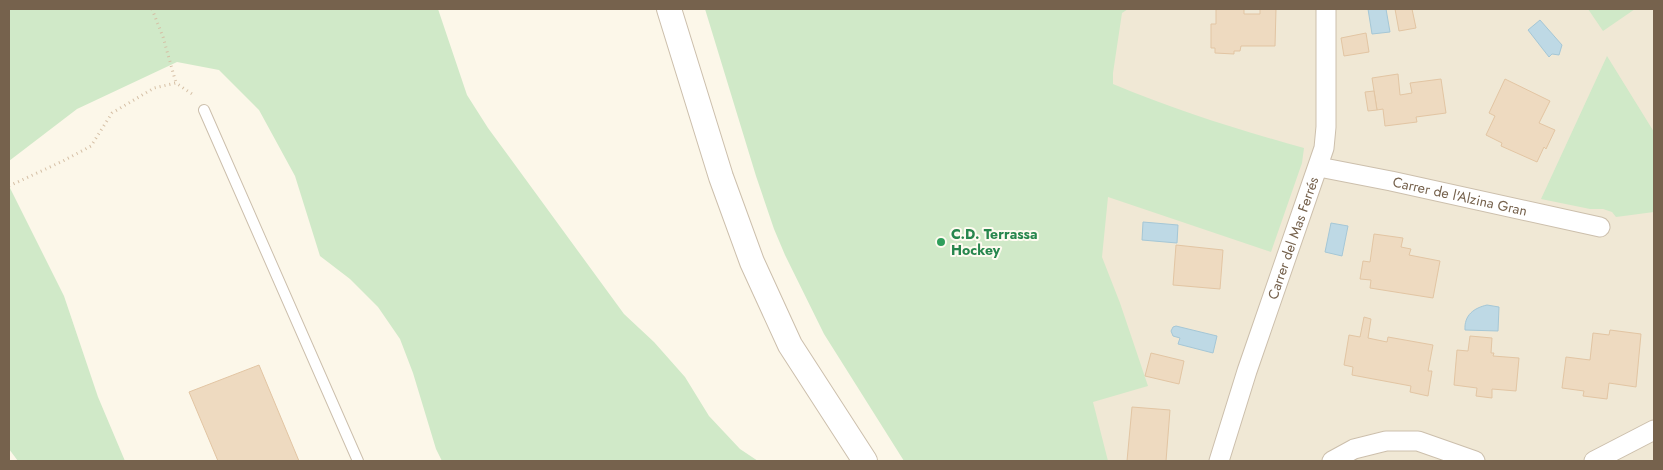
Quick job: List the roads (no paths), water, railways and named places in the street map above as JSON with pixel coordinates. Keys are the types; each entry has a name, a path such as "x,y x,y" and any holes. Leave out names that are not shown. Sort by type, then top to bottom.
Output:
{"street":[{"path":"670,9 721,178 752,262 790,344 864,461"},
{"name":"Carrer del Mas Ferrés","path":"1220,461 1247,371 1324,148 1326,127 1326,9"},
{"name":"Carrer de l'Alzina Gran","path":"1319,167 1600,227"},
{"path":"1594,461 1654,430"},
{"path":"1332,461 1354,449 1386,441 1418,441 1475,461"}],"lane":[{"path":"204,110 358,461"}],"water":[{"path":"1368,9 1386,9 1390,32 1372,34"},
{"path":"1540,20 1562,45 1559,55 1552,54 1549,57 1528,30"},
{"path":"1143,222 1178,225 1177,243 1142,240"},
{"path":"1331,223 1348,226 1342,256 1325,252"},
{"path":"1487,305 1499,307 1498,331 1465,330 1468,316 1478,308"},
{"path":"1176,326 1217,336 1213,353 1178,344 1180,338 1173,336 1171,331"}],"place":[{"name":"C.D. Terrassa Hockey","path":"941,242"}]}
